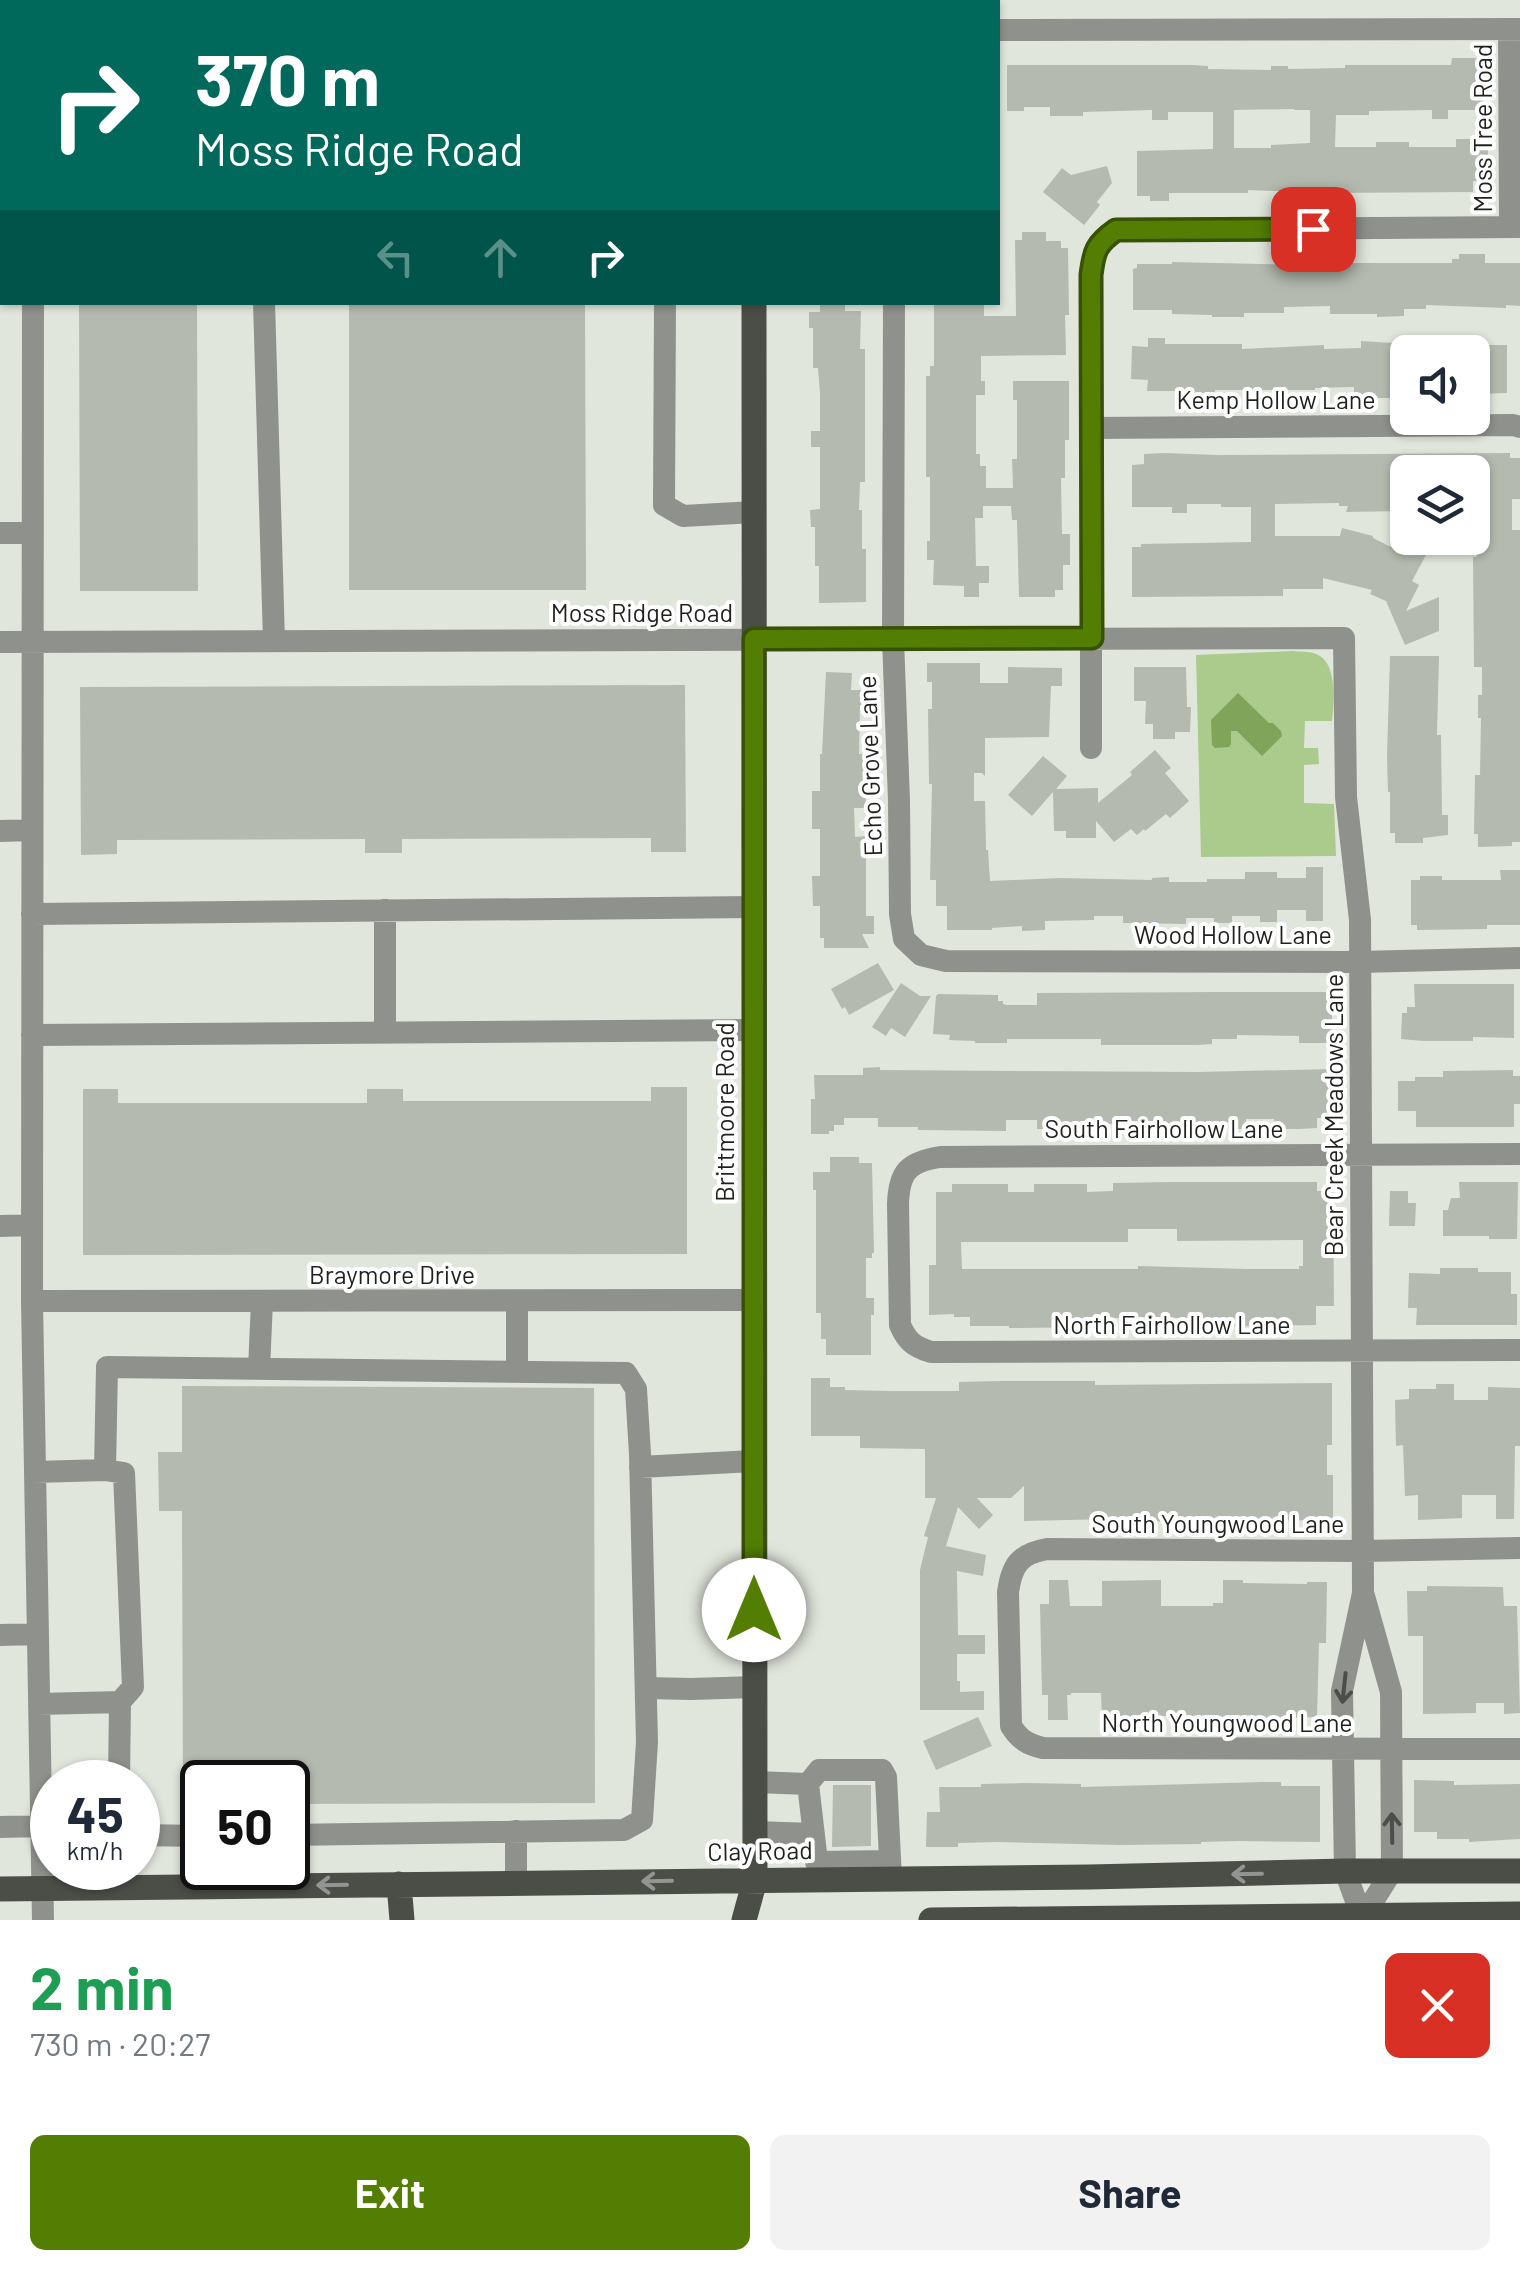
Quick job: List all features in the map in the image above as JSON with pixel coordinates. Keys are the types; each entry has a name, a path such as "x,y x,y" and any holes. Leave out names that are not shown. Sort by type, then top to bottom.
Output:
{"main road":[{"name":"Brittmoore Road","path":"744,1920 755,1880 754,305"},
{"name":"Clay Road","path":"310,1880 399,1884 755,1880 818,1871 890,1870 1089,1877 1520,1871"},
{"path":"1088,1919 1089,1877"},
{"path":"399,1884 402,1920"},
{"name":"Clay Road","path":"0,1889 30,1888"},
{"path":"931,1920 1520,1914"}],"street":[{"path":"1000,30 1515,29"},
{"name":"Moss Tree Road","path":"1515,29 1515,227"},
{"path":"1091,748 1091,275 1100,241 1116,230 1515,227"},
{"path":"33,305 32,1301 40,1760"},
{"path":"264,305 274,641"},
{"path":"665,305 664,505 683,516 754,512"},
{"name":"Echo Grove Lane","path":"894,305 892,639 900,914 904,939 921,955 946,961"},
{"name":"Kemp Hollow Lane","path":"1091,428 1520,427"},
{"path":"0,533 32,533"},
{"name":"Moss Ridge Road","path":"0,642 1344,638"},
{"name":"Bear Creek Meadows Lane","path":"1344,638 1346,797 1360,920 1363,1551 1363,1593 1342,1691 1344,1871 1363,1918"},
{"path":"0,830 32,830"},
{"path":"32,914 754,907"},
{"path":"385,910 385,1032"},
{"name":"Wood Hollow Lane","path":"946,961 1360,962 1520,958"},
{"path":"32,1035 754,1030"},
{"name":"South Fairhollow Lane","path":"898,1262 898,1187 904,1172 920,1160 1520,1154"},
{"path":"0,1226 32,1225"},
{"name":"North Fairhollow Lane","path":"898,1262 900,1325 906,1338 918,1348 932,1352 1520,1350"},
{"name":"Braymore Drive","path":"32,1301 753,1300"},
{"path":"259,1369 262,1301"},
{"path":"516,1372 517,1301"},
{"path":"106,1470 107,1367 626,1373 636,1388 647,1742 642,1820 624,1830 310,1835"},
{"path":"640,1467 753,1461"},
{"path":"35,1472 106,1470 124,1474 132,1687 120,1702 119,1760"},
{"name":"South Youngwood Lane","path":"1010,1658 1010,1576 1017,1562 1031,1552 1520,1548"},
{"name":"Bear Creek Meadows Lane","path":"1363,1593 1390,1692 1392,1871"},
{"path":"0,1635 38,1634"},
{"name":"North Youngwood Lane","path":"1010,1658 1011,1726 1026,1744 1043,1748 1520,1749"},
{"path":"646,1688 755,1686"},
{"path":"39,1704 120,1702"},
{"path":"818,1871 808,1784 819,1770 882,1770 886,1777 890,1870"},
{"path":"755,1782 808,1784"},
{"path":"0,1827 30,1826"},
{"path":"516,1831 516,1883"},
{"path":"755,1832 814,1834"},
{"path":"1363,1918 1392,1871"},
{"path":"42,1890 43,1920"}],"shaded area":[{"path":"1292,651 1323,658 1331,674 1332,721 1305,721 1304,748 1318,748 1319,764 1304,765 1304,803 1334,804 1336,856 1201,857 1196,655"},
{"path":"1238,693 1281,731 1282,736 1262,756 1237,731 1231,731 1229,747 1212,745 1211,720"}],"building":[{"path":"1452,58 1477,58 1477,62 1483,62 1483,72 1494,72 1494,92 1484,92 1483,107 1448,110 1448,119 1432,119 1432,110 1336,115 1335,147 1409,142 1409,147 1456,147 1456,139 1471,139 1471,149 1488,149 1488,181 1473,181 1473,192 1248,190 1169,193 1169,201 1150,201 1150,196 1137,196 1137,151 1213,149 1213,112 1168,112 1168,120 1152,120 1152,110 1083,112 1083,116 1050,116 1050,107 1007,111 1007,65 1192,65 1271,70 1271,66 1288,69 1451,65","holes":["1234,110 1310,110 1310,143 1234,148"]},
{"path":"1107,166 1112,183 1084,225 1043,192 1062,168 1071,175"},
{"path":"1022,232 1046,232 1046,241 1061,241 1061,248 1068,248 1066,355 981,356 985,395 976,395 976,454 980,454 980,466 986,466 986,488 1013,488 1017,400 1013,400 1013,381 1069,381 1069,440 1065,440 1065,478 1061,478 1062,534 1070,534 1070,565 1063,565 1063,590 1055,590 1055,597 1019,597 1017,520 1012,520 1011,506 983,506 983,518 975,518 976,566 989,566 989,583 979,583 979,597 964,597 964,586 933,585 934,560 927,560 930,477 926,477 926,376 930,376 930,366 934,366 934,305 984,305 984,316 1016,316 1015,240 1022,240"},
{"path":"1459,254 1485,254 1485,263 1520,263 1520,306 1426,305 1426,309 1404,309 1404,316 1377,317 1330,314 1330,306 1284,307 1284,313 1244,313 1244,317 1133,310 1133,269 1137,264 1452,263 1452,259 1459,259"},
{"path":"79,305 197,305 198,591 80,591"},
{"path":"349,305 585,305 586,590 349,590"},
{"path":"820,305 845,305 845,311 861,311 860,349 865,349 865,482 860,482 859,510 862,549 866,549 866,602 819,603 819,566 815,566 815,527 811,527 810,510 820,509 820,447 811,447 811,431 820,431 820,393 818,368 813,368 809,312 820,312"},
{"path":"1148,338 1165,338 1165,344 1242,344 1242,349 1324,345 1324,349 1361,348 1361,341 1390,343 1390,398 1354,398 1354,387 1215,390 1215,399 1196,399 1196,395 1186,395 1186,391 1147,391 1148,380 1131,379 1132,346 1148,347"},
{"path":"1490,345 1507,345 1507,393 1490,394"},
{"path":"1510,453 1510,458 1520,458 1520,499 1512,499 1512,530 1520,530 1520,842 1512,842 1512,846 1478,847 1478,834 1474,834 1475,775 1480,775 1478,695 1482,695 1482,667 1474,667 1473,557 1490,555 1490,455 1390,455 1390,511 1346,512 1348,506 1339,503 1275,504 1275,536 1340,536 1342,528 1373,536 1390,546 1390,555 1426,555 1412,581 1419,585 1406,611 1439,597 1439,631 1405,645 1386,601 1370,594 1372,590 1323,578 1323,589 1283,589 1283,596 1132,597 1132,547 1251,542 1251,507 1187,504 1187,513 1172,513 1172,507 1132,507 1132,465 1144,464 1144,454"},
{"path":"1390,656 1439,656 1437,735 1441,735 1442,815 1448,815 1448,835 1423,838 1423,843 1395,843 1395,833 1390,833"},
{"path":"927,663 980,663 980,683 1008,683 1008,667 1062,668 1062,686 1051,686 1049,737 985,738 985,776 974,773 974,801 985,801 990,881 1169,877 1169,882 1207,882 1245,879 1245,872 1277,872 1277,878 1306,878 1306,867 1323,867 1323,921 1306,921 1306,910 1277,910 1277,922 1260,922 1260,916 1232,916 1232,923 1214,923 1214,918 1186,918 1186,924 1123,923 1123,916 1094,916 1094,920 1045,921 1045,930 1022,931 1022,926 947,930 947,906 936,906 936,880 930,880 932,784 928,709 932,709 932,682 927,682"},
{"path":"1134,667 1186,667 1190,732 1175,732 1175,739 1153,739 1153,724 1145,724 1146,701 1134,701"},
{"path":"826,672 852,673 851,690 864,690 859,754 866,754 867,787 865,808 854,808 855,837 866,836 866,916 874,916 874,934 862,934 869,948 824,948 824,938 820,938 820,906 813,906 812,876 820,876 820,829 812,829 812,791 820,791"},
{"path":"685,685 686,852 651,852 651,838 402,839 402,853 365,853 365,839 117,840 117,854 81,855 80,687"},
{"path":"1155,750 1171,768 1165,773 1189,801 1170,818 1166,814 1137,835 1131,829 1114,842 1096,821 1096,838 1066,838 1066,831 1054,831 1053,792 1032,816 1008,795 1043,756 1067,776 1056,789 1098,788 1098,803"},
{"path":"1500,870 1520,870 1520,925 1417,930 1417,925 1411,925 1411,880 1442,876 1442,880 1501,880"},
{"path":"878,963 894,990 849,1015 831,989"},
{"path":"901,983 920,996 931,996 905,1037 891,1028 886,1036 872,1027"},
{"path":"1414,984 1514,984 1514,1038 1401,1039 1402,1013 1407,1013 1407,1007 1415,1007"},
{"path":"1332,992 1332,1043 1299,1043 1299,1036 1237,1035 1237,1039 1212,1039 1212,1044 1197,1045 1101,1045 1101,1039 975,1043 933,1034 938,994 998,995 1003,1004 1037,1005 1037,993"},
{"path":"863,1068 1198,1072 1332,1069 1332,1118 1317,1118 1317,1128 1299,1129 1274,1129 1274,1119 1246,1119 1246,1129 1116,1128 1116,1124 1055,1123 1055,1129 1037,1129 1037,1120 1006,1120 1006,1131 878,1127 878,1118 844,1118 844,1125 834,1125 829,1134 811,1134 814,1075 863,1075"},
{"path":"1513,1070 1513,1076 1520,1076 1520,1104 1514,1104 1514,1127 1416,1127 1416,1111 1398,1111 1398,1081 1443,1077 1443,1071"},
{"path":"651,1087 687,1087 687,1254 83,1255 83,1089 118,1089 118,1103 367,1103 367,1089 403,1089 403,1101 651,1101"},
{"path":"830,1157 859,1157 859,1163 872,1163 874,1253 872,1258 866,1258 866,1298 874,1298 871,1355 826,1355 826,1339 821,1339 821,1313 816,1313 813,1172 830,1172"},
{"path":"1317,1182 1317,1191 1333,1191 1334,1306 1316,1306 1316,1325 1193,1327 1193,1318 1165,1318 1165,1327 1147,1327 1147,1318 1109,1318 1109,1327 1009,1328 970,1326 970,1317 954,1314 929,1315 929,1265 936,1265 936,1192 952,1192 952,1184 1008,1184 1008,1192 1034,1192 1034,1184 1087,1184 1087,1192 1113,1191 1113,1183","holes":["1128,1229 1177,1229 1177,1241 1303,1240 1303,1266 962,1269 961,1242 1128,1242"]},
{"path":"1459,1182 1518,1182 1517,1239 1443,1236 1443,1210 1448,1210 1451,1198 1460,1198"},
{"path":"1390,1191 1408,1191 1408,1203 1416,1203 1415,1226 1389,1226"},
{"path":"1440,1268 1511,1272 1511,1294 1517,1294 1517,1325 1416,1325 1417,1308 1408,1308 1409,1273 1440,1274"},
{"path":"811,1378 830,1378 830,1387 845,1390 890,1391 959,1391 959,1382 998,1381 1095,1381 1095,1385 1332,1383 1332,1445 1327,1445 1327,1475 1333,1475 1333,1522 1024,1521 1024,1486 1011,1498 977,1498 993,1515 979,1529 958,1507 946,1546 986,1555 983,1576 957,1571 958,1635 985,1635 985,1654 957,1654 957,1681 960,1692 984,1691 984,1710 920,1710 920,1570 928,1537 924,1536 936,1498 925,1498 925,1449 860,1448 860,1436 811,1436"},
{"path":"1436,1384 1454,1384 1454,1400 1488,1400 1488,1387 1520,1388 1514,1519 1496,1519 1496,1495 1462,1495 1462,1518 1418,1520 1418,1495 1405,1496 1403,1445 1396,1446 1395,1400 1409,1399 1409,1389 1436,1389"},
{"path":"182,1386 594,1388 595,1803 310,1804 310,1760 183,1760 182,1511 159,1511 158,1452 182,1452"},
{"path":"1049,1580 1068,1580 1070,1606 1102,1606 1102,1581 1161,1580 1161,1606 1223,1603 1223,1580 1327,1582 1326,1643 1319,1643 1317,1717 1222,1720 1222,1716 1161,1716 1161,1721 1102,1720 1101,1693 1071,1693 1067,1695 1068,1720 1048,1720 1048,1695 1042,1695 1040,1604 1049,1604"},
{"path":"1427,1586 1503,1587 1504,1606 1517,1606 1520,1713 1504,1714 1504,1703 1476,1703 1476,1713 1423,1714 1423,1636 1408,1636 1407,1591 1427,1591"},
{"path":"978,1717 992,1746 936,1770 923,1741"},
{"path":"1414,1780 1454,1781 1454,1785 1520,1784 1520,1839 1469,1842 1437,1839 1437,1832 1414,1832"},
{"path":"1281,1782 1281,1786 1320,1786 1320,1842 998,1842 926,1847 927,1812 940,1812 939,1787"},
{"path":"833,1785 871,1785 871,1846 832,1847"}],"route":[{"path":"754,1610 754,639 1092,638 1091,275 1100,241 1116,230 1313,229"}]}
